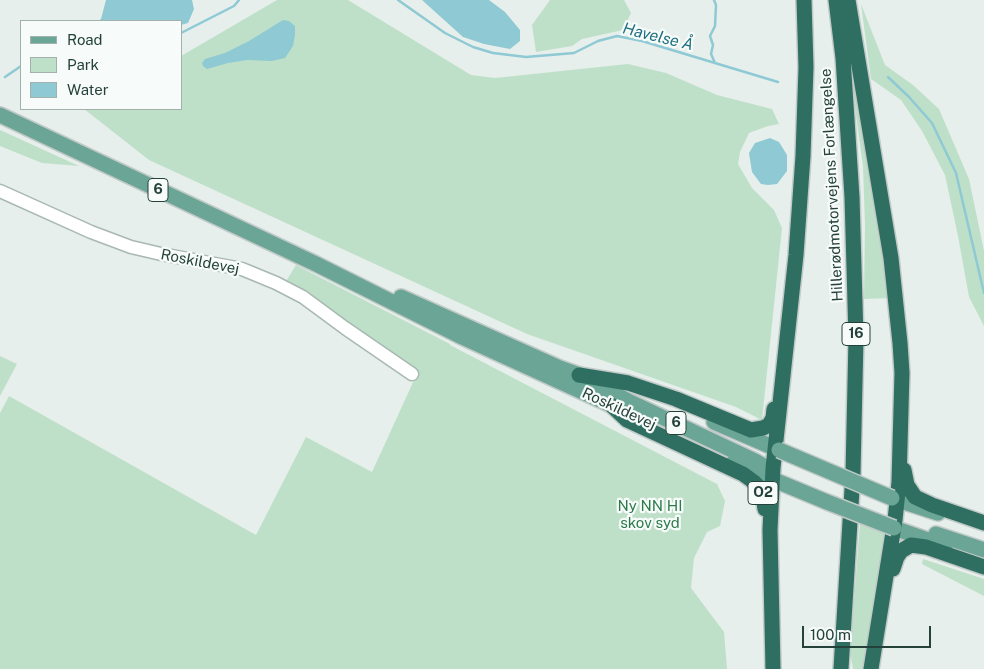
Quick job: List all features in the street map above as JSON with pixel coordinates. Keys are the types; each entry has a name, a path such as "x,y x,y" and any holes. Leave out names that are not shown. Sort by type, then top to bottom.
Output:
{"highway":[{"path":"773,476 803,156 806,66 804,0"},
{"name":"Hillerødmotorvejens Forlængelse","path":"836,0 843,58 852,197 856,338 853,473 841,669"},
{"path":"848,0 890,258 900,343 904,399 904,478 909,491 923,501 984,523"},
{"path":"578,375 628,383 751,430 764,428 773,418 782,333 791,299"},
{"path":"871,669 895,524 902,373"},
{"name":"O2","path":"612,405 627,420 743,474 762,490 764,504 767,633 773,669"},
{"name":"O2","path":"773,476 770,530 773,669"},
{"path":"874,651 897,557 905,547 918,545 984,567"}],"main road":[{"name":"Roskildevej","path":"0,115 316,264 462,337 612,405 773,476 984,560"},
{"name":"Roskildevej","path":"316,264 422,305 578,375 628,401 755,461 773,476"},
{"name":"Roskildevej","path":"578,375 692,412 895,499 984,529"},
{"name":"Roskildevej","path":"895,524 984,550"}],"street":[{"name":"Roskildevej","path":"0,191 91,232 131,247 242,269 276,283 303,297 412,374"}],"green space":[{"path":"277,0 348,0 471,75 495,78 628,64 666,73 717,95 772,109 779,124 749,133 740,152 738,164 752,188 774,210 782,228 762,420 736,407 527,334 149,160 85,110 182,110 182,55"},
{"path":"550,0 624,0 631,13 623,30 582,39 572,46 536,52 532,25"},
{"path":"861,4 885,65 913,85 939,109 969,179 984,251 984,326 969,297 945,175 922,131 901,100 871,79"},
{"path":"857,86 890,298 864,299 865,225 863,166 852,87"},
{"path":"0,130 79,166 42,163 0,146"},
{"name":"Ny NN HI skov syd","path":"296,265 717,484 725,501 720,526 707,532 694,558 691,588 724,632 727,669 0,669 0,413 9,396 256,535 306,437 372,472 415,378 285,283"},
{"path":"0,356 17,364 0,396"},
{"path":"860,524 886,534 865,664 862,669 853,669 850,651"},
{"path":"923,559 984,579 984,596 922,564"}],"water":[{"path":"106,0 192,0 194,9 188,23 182,25 182,20 100,20"},
{"path":"422,0 489,0 505,12 520,30 520,41 510,49 484,44 463,37"},
{"path":"283,20 289,21 295,26 293,46 285,58 272,61 247,60 207,69 203,66 202,63 205,59 225,53 249,41"},
{"path":"770,138 779,142 787,155 787,171 777,184 768,185 761,184 752,172 749,153 755,143"}],"waterway":[{"name":"Havelse Å","path":"182,32 234,6 239,0"},
{"name":"Havelse Å","path":"398,0 445,33 473,47 493,53 526,57 574,53 598,41 617,36 642,41 778,82"},
{"path":"714,0 716,5 715,26 710,36 713,45 711,54 715,63"},
{"name":"Havelse Å","path":"5,77 20,67"},
{"name":"Havelse Å","path":"888,77 932,123 956,173 984,293"}]}
